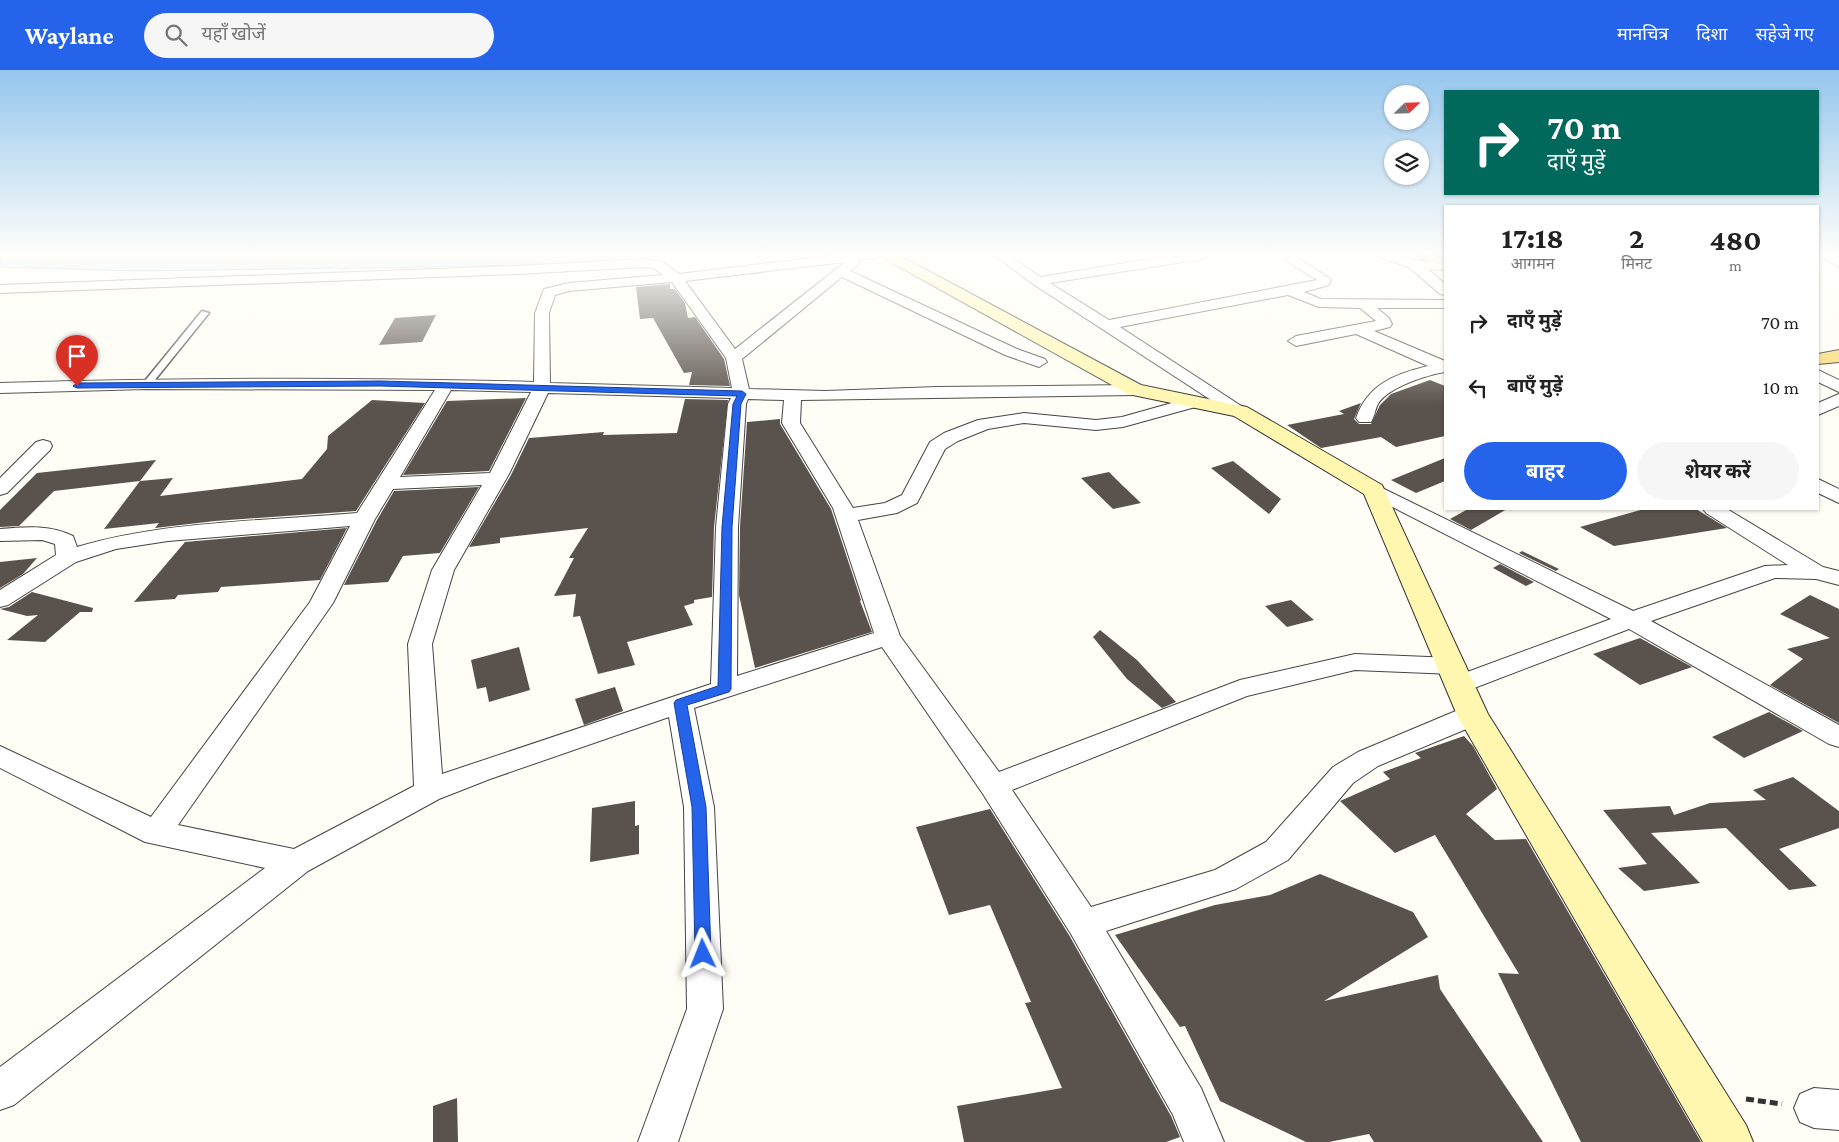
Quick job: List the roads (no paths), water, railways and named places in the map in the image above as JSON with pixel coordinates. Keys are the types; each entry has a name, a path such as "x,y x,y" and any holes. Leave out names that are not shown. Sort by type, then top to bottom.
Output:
{"main road":[{"path":"980,305 1135,390 1240,411 1374,490 1473,715 1729,1142"},
{"path":"1824,368 1839,356"}],"street":[{"path":"429,791 420,644 442,570 496,479 542,388 542,313 545,305"},
{"path":"696,305 734,358 742,394 737,404 727,527 724,689"},
{"path":"734,358 800,305"},
{"path":"911,305 1002,348 1039,362"},
{"path":"1076,305 1240,411"},
{"path":"1106,325 1209,305"},
{"path":"1296,341 1385,324 1365,305"},
{"path":"1360,330 1444,367"},
{"path":"1366,418 1371,401 1378,394 1419,373 1444,367"},
{"path":"1824,368 1839,387"},
{"path":"0,388 148,384 446,385 793,395 1135,390"},
{"path":"156,833 321,603 364,519 446,385"},
{"path":"793,395 791,422 845,515 888,637 993,786 1083,924 1187,1102 1204,1142"},
{"path":"1819,409 1839,399"},
{"path":"845,515 890,509 910,499 937,446 951,437 984,424 1024,418 1096,425 1123,422 1193,402"},
{"path":"0,489 43,446"},
{"path":"385,483 496,479"},
{"path":"1374,490 1631,620 1839,737"},
{"path":"1715,510 1817,572"},
{"path":"0,600 68,557 113,543 168,535 364,519"},
{"path":"0,535 45,532 56,534 65,540 68,557"},
{"path":"993,786 1240,690 1355,662 1457,675 1631,620 1773,571 1817,572 1839,578"},
{"path":"0,1091 297,862 429,791 480,771 680,703 888,637"},
{"path":"658,1142 704,1009 699,807 680,703"},
{"path":"1083,924 1225,880 1277,851 1343,775 1368,759 1473,715"},
{"path":"0,756 156,833 297,862"}],"lane":[{"path":"148,384 205,313"}]}
